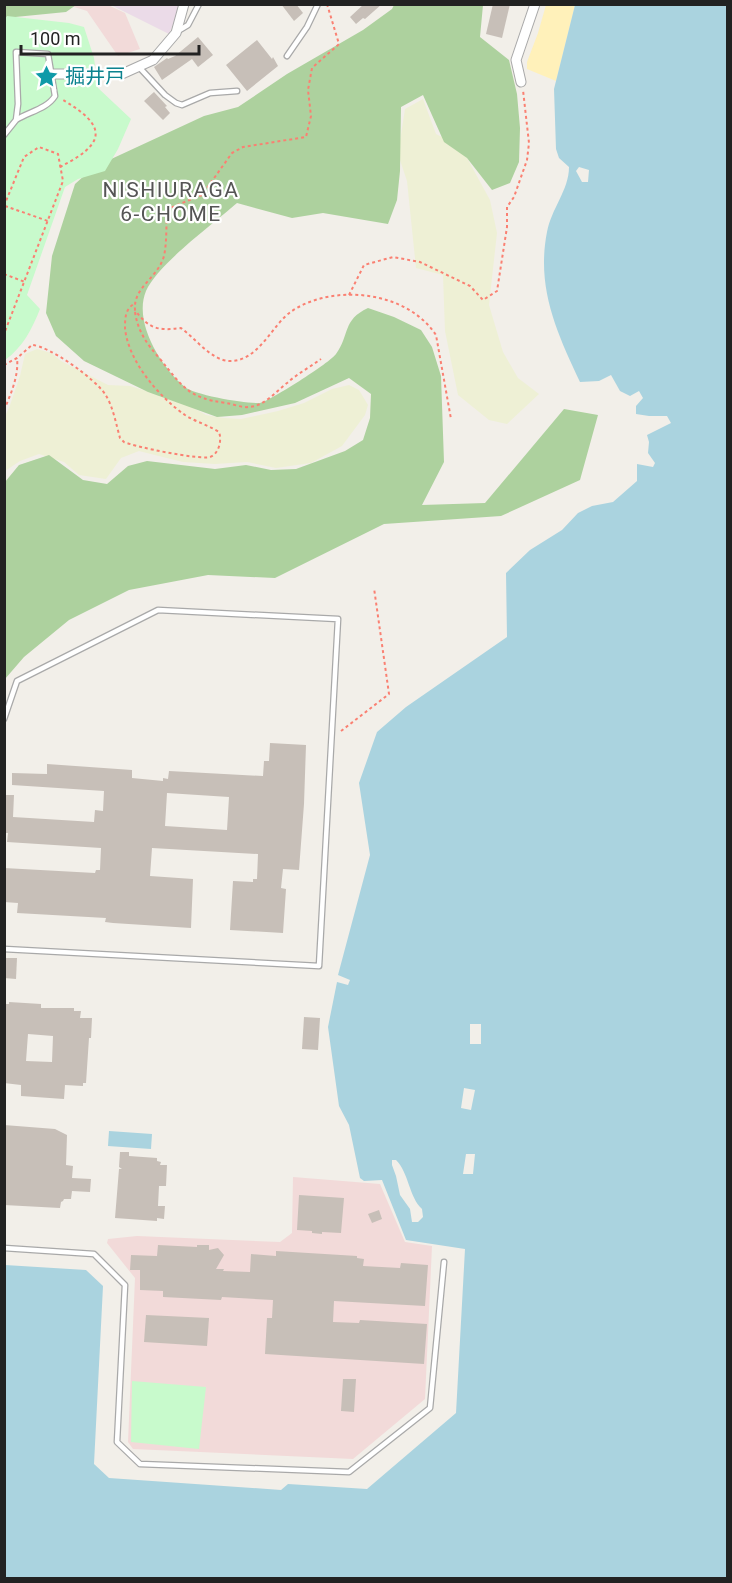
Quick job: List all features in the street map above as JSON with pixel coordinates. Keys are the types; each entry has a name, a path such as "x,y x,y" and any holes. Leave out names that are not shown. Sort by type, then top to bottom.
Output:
{"street":[{"path":"52,74 122,74 153,60 176,33 184,4"},
{"path":"521,82 516,60 535,4"}],"lane":[{"path":"176,33 188,25 199,4"},
{"path":"287,56 307,27 318,4"},
{"path":"4,135 16,120 26,113 51,103 55,96 48,54 16,52 18,104 16,120"},
{"path":"139,67 176,104 182,105 210,93 237,91"},
{"path":"4,719 17,681 158,610 338,620 319,966 4,949"},
{"path":"4,1248 94,1254 125,1285 117,1442 140,1464 349,1472 430,1408 444,1262"}],"path":[{"path":"321,359 263,403 249,407 199,398 183,388 141,335 134,304 141,288 158,270 164,256 167,212 170,208 202,195 232,153 243,147 306,136 311,116 308,90 312,68 339,44 327,4"},
{"path":"349,294 364,265 393,257 420,262 451,276 470,286 483,300 497,291 507,227 507,207 514,197 527,160 529,143 521,82"},
{"path":"55,96 85,114 95,134 93,143 77,157 60,167"},
{"path":"4,334 25,282 48,221 63,181 58,154 39,147 24,157 5,206 48,221"},
{"path":"4,274 25,282"},
{"path":"135,310 143,321 158,330 181,328 209,352 229,361 240,360 253,351 270,336 291,311 308,302 349,294 394,303 430,326 436,335 451,419"},
{"path":"4,364 17,358 32,345 43,347 84,374 104,392 120,438 124,442 191,456 209,457 217,452 219,432 186,415 162,395 138,365 129,349 125,320 129,307 134,304"},
{"path":"4,410 15,379 17,358"},
{"path":"331,738 389,694 374,588"}],"shaded area":[{"path":"4,5 108,5 125,13 140,49 118,56 87,11 71,6"},
{"path":"111,5 181,5 169,34"},
{"path":"293,1177 380,1184 405,1242 432,1246 425,1399 353,1459 133,1449 128,1442 135,1278 107,1243 108,1239 137,1236 280,1242 292,1233"}],"green space":[{"path":"5,5 76,5 66,12 5,18"},
{"path":"394,5 483,5 480,37 509,60 517,94 520,128 519,162 510,183 492,190 467,158 444,142 423,95 401,107 397,200 388,224 323,213 292,218 237,203 173,257 152,280 143,303 146,330 167,368 185,387 221,398 260,403 312,373 332,358 340,347 350,323 368,308 421,330 432,347 441,376 444,462 422,505 485,503 564,409 598,415 580,480 501,516 384,524 275,578 208,575 129,590 69,620 24,657 5,679 5,482 19,465 49,455 83,480 107,484 128,466 147,461 215,469 246,465 271,470 296,469 345,451 363,440 370,418 371,394 349,378 295,403 242,415 217,417 148,392 84,361 56,336 46,313 52,256 75,184 94,167 204,116 238,107 287,74 363,30 392,9"},
{"path":"7,16 69,23 84,27 94,58 98,88 131,119 105,171 78,179 65,187 27,295 40,309 26,337 5,360 5,19"},
{"path":"423,99 436,134 461,147 490,200 497,233 489,305 503,352 518,378 539,394 507,424 489,420 458,395 445,331 443,275 416,268 407,181 398,154 405,109"},
{"path":"37,349 51,353 61,361 108,385 130,386 181,401 206,415 241,419 304,403 332,389 349,385 359,390 368,405 365,415 342,446 311,463 276,468 247,462 215,464 183,462 139,451 121,458 106,479 79,475 64,462 39,454 20,461 5,471 5,416 20,376 25,354"},
{"path":"132,1381 206,1387 199,1449 131,1442"}],"sand":[{"path":"546,5 575,5 556,81 527,69 527,62"}],"water":[{"path":"575,5 727,5 727,1578 5,1578 5,1265 86,1270 103,1286 94,1464 109,1478 281,1490 288,1484 367,1489 456,1413 465,1249 406,1240 382,1180 364,1181 360,1178 349,1125 339,1106 328,1027 337,982 348,985 350,980 338,975 370,855 359,783 377,732 406,707 507,637 506,573 530,550 562,530 578,513 592,506 613,502 637,481 637,464 653,467 655,463 648,453 647,435 671,423 667,416 636,414 636,406 643,398 639,391 630,396 620,391 611,375 599,381 580,382 557,328 547,291 544,253 549,224 566,184 569,167 559,158 556,149 554,89","holes":["579,167 589,170 588,182 582,182 576,171","470,1024 481,1024 481,1044 470,1044","464,1088 475,1090 471,1110 461,1108","466,1154 475,1154 473,1174 463,1174","392,1160 396,1160 404,1171 414,1198 422,1209 423,1217 418,1222 412,1222 410,1209 400,1195"]},
{"path":"109,1131 152,1134 151,1149 108,1146"}],"building":[{"path":"281,4 296,4 303,13 294,21"},
{"path":"364,4 382,4 356,24 350,17"},
{"path":"493,4 510,4 502,38 486,34"},
{"path":"198,37 213,55 198,67 192,59 162,80 154,67 167,58 175,56"},
{"path":"257,40 278,66 247,91 226,65"},
{"path":"154,92 167,106 165,107 170,113 163,120 144,101"},
{"path":"270,743 306,745 299,870 283,869 281,888 286,889 283,933 230,930 233,881 253,882 253,879 257,879 258,854 152,848 150,876 193,879 191,928 113,923 105,922 106,918 17,913 18,903 4,902 4,868 95,873 96,870 100,870 101,848 7,842 8,833 4,833 4,795 14,795 13,817 94,822 95,810 103,811 104,791 12,785 12,773 47,774 47,764 132,770 132,778 163,781 163,778 168,779 169,771 263,776 264,761 269,761","holes":["167,793 229,797 227,830 165,826"]},
{"path":"4,958 17,958 16,979 4,978"},
{"path":"9,1002 41,1004 41,1008 74,1008 74,1011 81,1011 80,1018 92,1018 86,1083 83,1083 83,1086 65,1085 64,1099 21,1096 21,1085 4,1083 4,1004 9,1004","holes":["28,1034 53,1036 52,1062 26,1061"]},
{"path":"304,1017 320,1018 318,1050 302,1049"},
{"path":"4,1125 55,1129 67,1135 66,1165 73,1166 72,1178 91,1179 90,1192 72,1191 71,1199 64,1199 60,1208 4,1205"},
{"path":"120,1152 129,1152 129,1156 157,1158 157,1161 161,1162 160,1165 167,1165 166,1186 159,1186 158,1206 165,1206 164,1219 157,1218 157,1221 115,1218 119,1169 122,1169 119,1167"},
{"path":"299,1195 344,1198 341,1233 322,1232 322,1234 297,1230"},
{"path":"379,1210 382,1219 372,1223 368,1214"},
{"path":"158,1245 197,1247 197,1245 209,1245 209,1250 218,1248 224,1255 216,1269 224,1269 223,1271 250,1272 251,1254 276,1256 276,1251 357,1256 357,1258 364,1259 363,1266 400,1268 401,1263 428,1265 425,1306 334,1301 333,1322 359,1323 360,1320 427,1324 424,1364 265,1354 267,1318 272,1318 273,1300 163,1297 163,1291 140,1290 140,1270 130,1270 131,1255 157,1256"},
{"path":"146,1315 209,1318 207,1346 144,1342"},
{"path":"343,1379 356,1379 354,1412 341,1411"}],"place":[{"name":"掘井戸","path":"47,76"}],"district":[{"name":"NISHIURAGA 6-CHOME","path":"171,202"}]}
